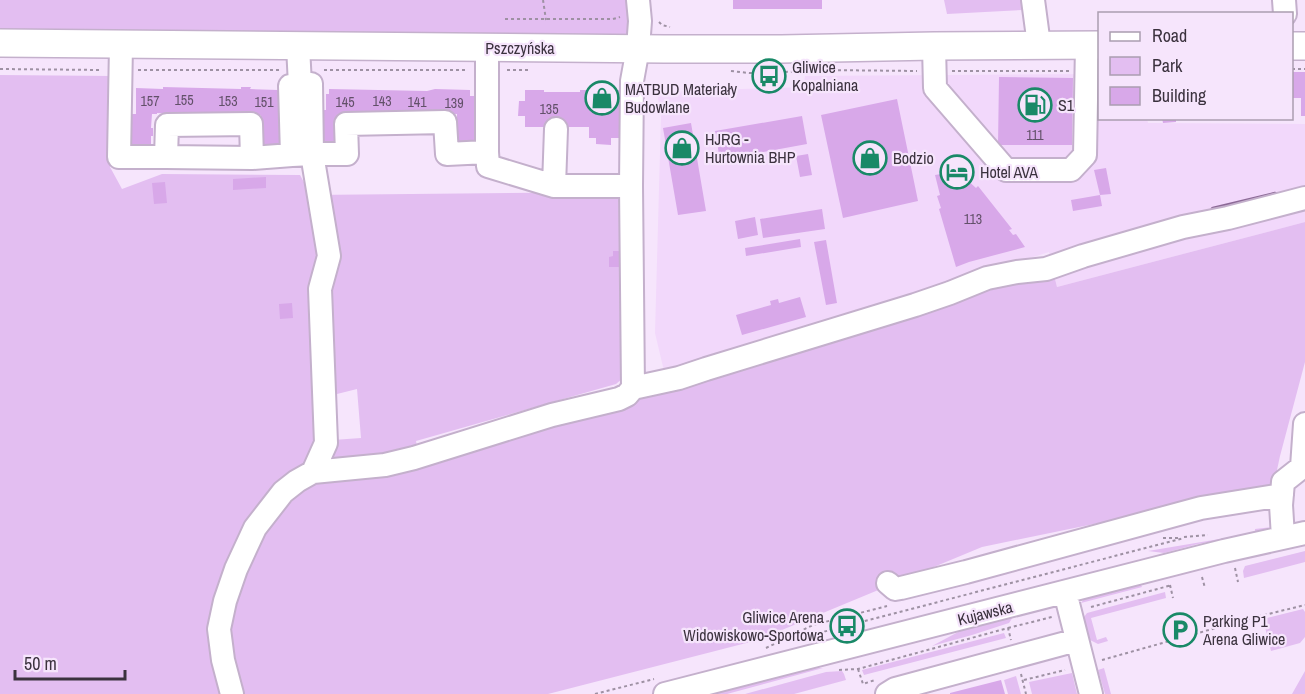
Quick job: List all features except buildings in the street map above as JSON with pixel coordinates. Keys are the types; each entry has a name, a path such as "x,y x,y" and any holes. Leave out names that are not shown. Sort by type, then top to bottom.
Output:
{"main road":[{"name":"Pszczyńska","path":"0,44 781,49 1093,45"}],"street":[{"path":"633,388 632,81 640,21 638,0"},
{"path":"1033,0 1039,45"},
{"path":"121,45 119,157 252,158 347,154 346,124 445,123 447,154 487,152"},
{"path":"934,46 935,88 1005,170 1071,171 1085,155 1093,45"},
{"path":"298,46 300,85 290,86 302,155 328,256 320,289 326,443 313,472"},
{"path":"487,48 488,166 554,186 631,186"},
{"path":"166,157 167,124 251,124 252,158"},
{"path":"554,186 556,129"},
{"path":"232,694 223,660 219,629 225,601 236,569 255,528 271,507 283,492 313,472 385,465 414,458 552,415 619,399 633,388 679,378 915,305 987,278 1047,269 1183,227 1305,198"},
{"path":"1283,537 1281,505 1283,482 1302,467 1305,424"},
{"path":"888,582 895,589 901,588 1201,508 1282,495"},
{"name":"Kujawska","path":"665,694 691,691 1065,592 1305,533"},
{"path":"1065,592 1077,658 1091,694"},
{"path":"887,694 895,689 1015,657 1077,658"}],"path":[{"path":"543,0 546,20"},
{"path":"505,19 613,19 621,17"},
{"path":"654,18 662,25 679,27"},
{"path":"815,634 1184,538"},
{"path":"1235,568 1239,582"},
{"path":"1202,576 1205,588"},
{"path":"1170,585 1173,598"},
{"path":"1090,607 1142,593"},
{"path":"1023,681 1077,658 1305,605"},
{"path":"836,670 858,669 1053,617"},
{"path":"1008,628 1026,694"},
{"path":"858,669 862,684"}],"shaded area":[{"path":"1098,74 1098,120 1147,120 1148,123 1305,124 1305,222 1057,287 1049,252 664,371 655,333 661,117 657,92 803,87 805,76"}],"green space":[{"path":"0,0 627,0 634,40 0,43"},
{"path":"944,0 1022,0 1023,10 947,14"},
{"path":"0,75 112,76 110,167 122,189 162,174 300,175 311,195 617,192 621,196 623,378 616,384 416,441 420,461 919,309 1053,271 1057,287 1305,222 1305,362 1280,456 1276,489 982,547 758,640 548,694 0,694","holes":["357,389 361,438 319,441 317,399"]},
{"path":"1273,527 1264,532 1198,544 1164,553 1148,551 1255,533 1255,529"},
{"path":"1305,551 1305,562 1244,578 1245,566"},
{"path":"1141,585 1142,587 1081,603 1087,595 1103,590"},
{"path":"1165,592 1166,598 1091,618 1097,640 1106,637 1108,641 1098,644 1090,640 1084,617 1087,613"},
{"path":"1303,609 1305,637 1300,643 1271,651 1263,619"},
{"path":"1015,614 1009,623 932,646 973,624"},
{"path":"1004,633 1006,638 864,675 862,670"},
{"path":"823,668 727,694 709,694 800,669"},
{"path":"1104,668 1111,694 1105,694 1098,670"},
{"path":"842,671 846,680 794,694 745,694 826,672"},
{"path":"1305,671 1305,694 1292,694"},
{"path":"1072,673 1077,694 1032,694 1029,682"},
{"path":"1016,676 1021,694 1008,694 1004,680"}],"waterway":[{"path":"1213,209 1275,194"}],"place":[{"name":"Gliwice Kopalniana","path":"769,76"},
{"name":"MATBUD Materiały Budowlane","path":"602,98"},
{"name":"S1","path":"1035,105"},
{"name":"HJRG - Hurtownia BHP","path":"682,148"},
{"name":"Bodzio","path":"870,158"},
{"name":"Hotel AVA","path":"957,172"},
{"name":"Gliwice Arena Widowiskowo-Sportowa","path":"847,626"},
{"name":"Parking P1 Arena Gliwice","path":"1180,630"}]}
